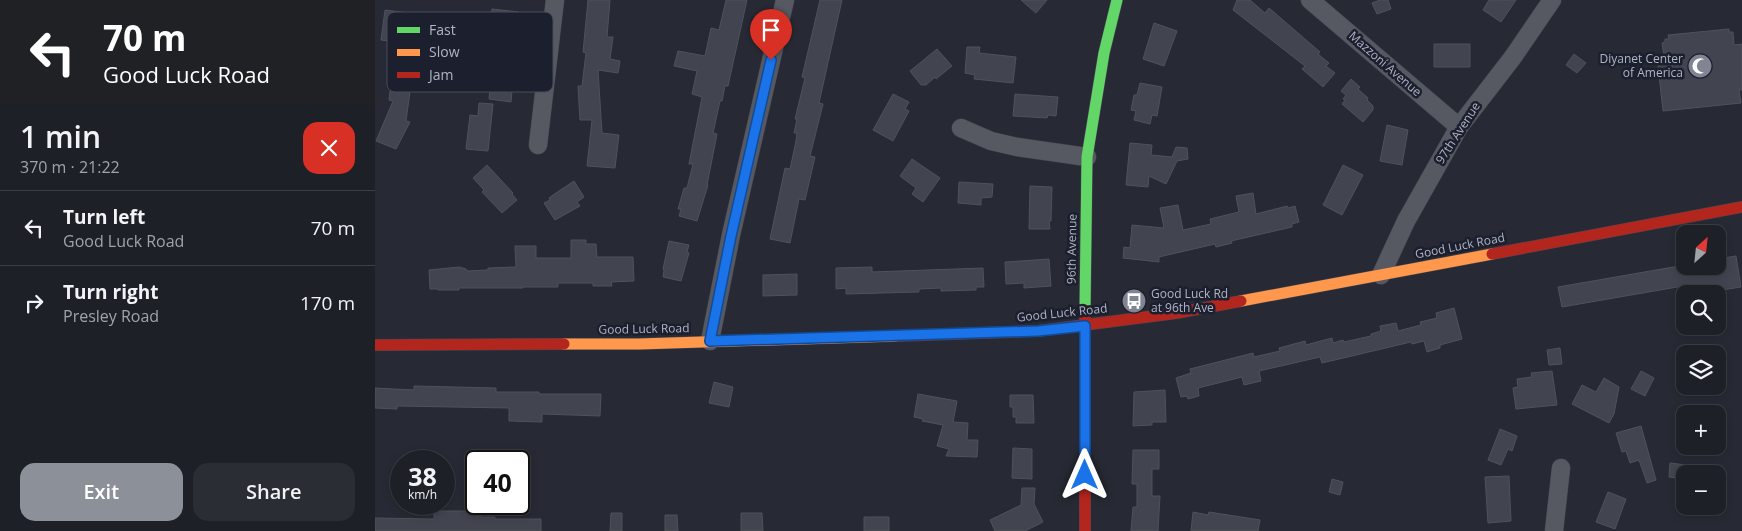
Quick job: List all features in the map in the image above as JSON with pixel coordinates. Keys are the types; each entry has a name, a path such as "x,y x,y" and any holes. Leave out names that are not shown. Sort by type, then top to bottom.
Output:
{"main road":[{"name":"96th Avenue","path":"1085,531 1087,157 1104,53 1117,0"},
{"name":"Good Luck Road","path":"375,345 639,344 1038,331 1177,313 1742,207"}],"street":[{"path":"553,17 555,0"},
{"path":"710,341 731,236 785,0"},
{"name":"Mazzoni Avenue","path":"1311,0 1459,127"},
{"name":"97th Avenue","path":"1381,275 1406,221 1459,127 1513,57 1552,0"},
{"path":"538,145 544,92"},
{"path":"961,128 991,141 1017,147 1087,157"},
{"path":"1554,531 1561,468"}],"building":[{"path":"588,0 610,0 607,37 613,37 610,59 620,61 618,73 598,70 602,133 619,135 615,168 587,166 592,120 580,120 578,86 582,86 586,53 583,52"},
{"path":"726,0 747,0 728,86 725,86 722,101 720,101 713,133 717,134 708,185 697,221 679,216 681,209 678,209 684,188 687,188 693,164 689,164 702,97 692,94 697,71 674,66 678,51 705,56 711,28 719,30"},
{"path":"820,0 842,0 819,103 823,104 810,156 815,157 805,200 799,199 790,243 770,239 785,168 790,169 796,141 797,133 794,133 797,119 795,119 805,78 802,77"},
{"path":"1021,0 1047,0 1036,13"},
{"path":"1237,0 1250,0 1265,13 1269,8 1320,52 1318,54 1329,63 1326,66 1335,73 1323,87 1302,69 1305,66 1233,10"},
{"path":"1388,0 1391,9 1377,14 1372,3"},
{"path":"1489,0 1516,0 1501,22 1483,10"},
{"path":"492,9 519,12 492,12"},
{"path":"385,10 401,12 387,12 387,41 381,40"},
{"path":"1154,23 1177,31 1164,66 1143,59"},
{"name":"Diyanet Center of America","path":"1729,29 1729,32 1733,32 1734,45 1742,44 1742,90 1739,90 1741,103 1663,111 1657,57 1664,56 1662,43 1665,42 1665,39 1669,39 1668,35"},
{"path":"1434,44 1470,44 1470,67 1434,67"},
{"path":"967,47 980,47 979,53 1016,57 1013,83 974,79 975,75 965,73"},
{"path":"937,49 952,66 936,79 935,77 926,85 921,85 910,71"},
{"path":"1574,54 1586,63 1577,73 1566,65"},
{"path":"1351,79 1360,87 1358,89 1368,98 1367,100 1373,106 1373,110 1363,122 1342,104 1346,95 1341,91"},
{"path":"1140,83 1162,87 1157,116 1152,115 1150,124 1134,120 1136,111 1131,110 1134,95 1137,95"},
{"path":"390,92 410,92 406,121 410,122 396,149 376,141 393,101 389,100"},
{"path":"490,92 512,92 511,102 489,99"},
{"path":"893,94 909,102 905,109 909,111 893,141 873,130"},
{"path":"1015,94 1058,97 1056,116 1048,115 1047,118 1013,116"},
{"path":"479,103 493,104 488,151 466,149 470,115 478,116"},
{"path":"1387,125 1408,130 1402,165 1380,161"},
{"path":"1130,143 1152,145 1151,155 1172,157 1176,147 1187,148 1188,159 1177,161 1166,184 1149,176 1148,187 1126,185"},
{"path":"912,159 940,178 923,202 912,194 916,188 900,176"},
{"path":"487,165 513,193 517,200 502,213 482,192 484,190 473,178"},
{"path":"1343,165 1363,175 1342,215 1323,205"},
{"path":"574,181 584,197 577,202 580,206 555,220 544,203"},
{"path":"959,182 993,184 992,197 981,198 981,205 958,203"},
{"path":"1030,186 1052,187 1050,229 1029,229"},
{"path":"1253,193 1256,214 1287,206 1288,208 1295,206 1299,222 1292,224 1292,227 1231,241 1232,243 1216,247 1215,244 1159,257 1159,262 1123,258 1124,247 1130,248 1132,225 1164,228 1160,208 1178,205 1183,230 1211,224 1210,219 1239,212 1236,196"},
{"path":"571,240 586,240 586,244 596,244 597,257 633,257 634,281 611,282 612,286 593,286 593,283 558,283 558,287 430,289 429,270 459,267 467,271 516,267 515,246 536,246 536,258 571,258"},
{"path":"669,241 689,245 687,252 689,253 681,281 663,277"},
{"path":"1736,256 1741,287 1726,289 1726,285 1676,285 1676,287 1562,307 1558,287 1676,267 1676,275 1726,275 1726,258"},
{"path":"1049,259 1051,286 1024,288 1024,283 1006,284 1005,262"},
{"path":"872,267 872,272 983,268 984,287 976,287 976,290 941,291 941,288 919,289 919,292 846,294 846,288 836,289 836,268"},
{"path":"797,274 797,295 763,296 763,275"},
{"path":"1454,308 1462,339 1440,345 1440,348 1427,352 1424,341 1412,344 1411,342 1322,363 1320,357 1259,371 1261,381 1244,385 1242,377 1198,388 1199,396 1188,399 1187,396 1181,397 1176,378 1191,373 1190,369 1253,353 1254,357 1280,351 1279,348 1305,341 1306,345 1332,338 1333,343 1371,336 1371,334 1381,331 1380,326 1396,323 1398,331 1421,325 1420,322 1437,318 1436,313"},
{"path":"1560,348 1562,364 1549,365 1547,350"},
{"path":"1552,371 1557,405 1516,409 1513,388 1518,387 1517,379 1532,377 1531,373"},
{"path":"1641,371 1654,378 1645,396 1631,389"},
{"path":"1604,378 1619,387 1614,414 1609,423 1572,404 1582,385 1596,392"},
{"path":"714,382 733,387 729,407 709,403"},
{"path":"414,386 496,388 496,392 539,392 539,394 601,394 600,416 542,414 542,422 509,421 509,408 397,406 397,409 375,408 375,388 414,390"},
{"path":"1165,390 1166,422 1152,422 1152,425 1133,426 1134,392"},
{"path":"918,394 957,401 953,422 968,423 967,440 978,440 977,457 946,456 949,449 937,446 943,425 922,421 923,419 914,417"},
{"path":"1010,395 1033,395 1034,423 1016,423 1016,417 1013,417 1013,407 1010,407"},
{"path":"1641,426 1656,480 1647,483 1639,460 1630,463 1626,451 1622,452 1616,433"},
{"path":"1500,429 1517,436 1512,451 1508,449 1501,465 1488,460"},
{"path":"1013,448 1032,449 1032,479 1012,478"},
{"path":"1133,450 1159,450 1159,469 1152,469 1152,496 1160,496 1158,531 1131,531 1133,507 1137,507 1137,484 1132,484"},
{"path":"1670,463 1686,465 1676,465 1676,478 1669,477"},
{"path":"1509,476 1511,521 1488,523 1485,477"},
{"path":"1332,479 1343,482 1340,495 1329,492"},
{"path":"1022,488 1035,488 1034,504 1043,522 1025,531 995,531 990,520 1021,505"},
{"path":"1608,492 1626,499 1615,529 1596,522"},
{"path":"455,511 465,511 465,515 495,517 495,519 541,519 541,531 375,531 375,518 434,519 434,515 455,515"},
{"path":"1193,512 1208,515 1209,512 1260,520 1258,531 1191,531"},
{"path":"611,513 622,513 622,531 610,531"},
{"path":"741,513 762,513 763,531 741,531"},
{"path":"665,515 677,515 678,531 665,531"},
{"path":"864,517 889,517 889,531 864,531"}],"traffic: fast":[{"path":"1085,310 1087,157 1104,53 1117,0"}],"traffic: slow":[{"path":"1241,301 1492,254"},
{"path":"564,344 639,344 896,336"}],"traffic: jam":[{"path":"1492,254 1742,207"},
{"path":"896,336 1038,331 1177,313 1241,301"},
{"path":"1085,310 1085,531"},
{"path":"375,345 564,344"}],"place":[{"name":"Diyanet Center of America","path":"1700,66"},
{"name":"Good Luck Rd at 96th Ave","path":"1134,301"}],"route":[{"path":"771,60 731,236 710,341 1038,331 1085,326 1085,475"}]}
